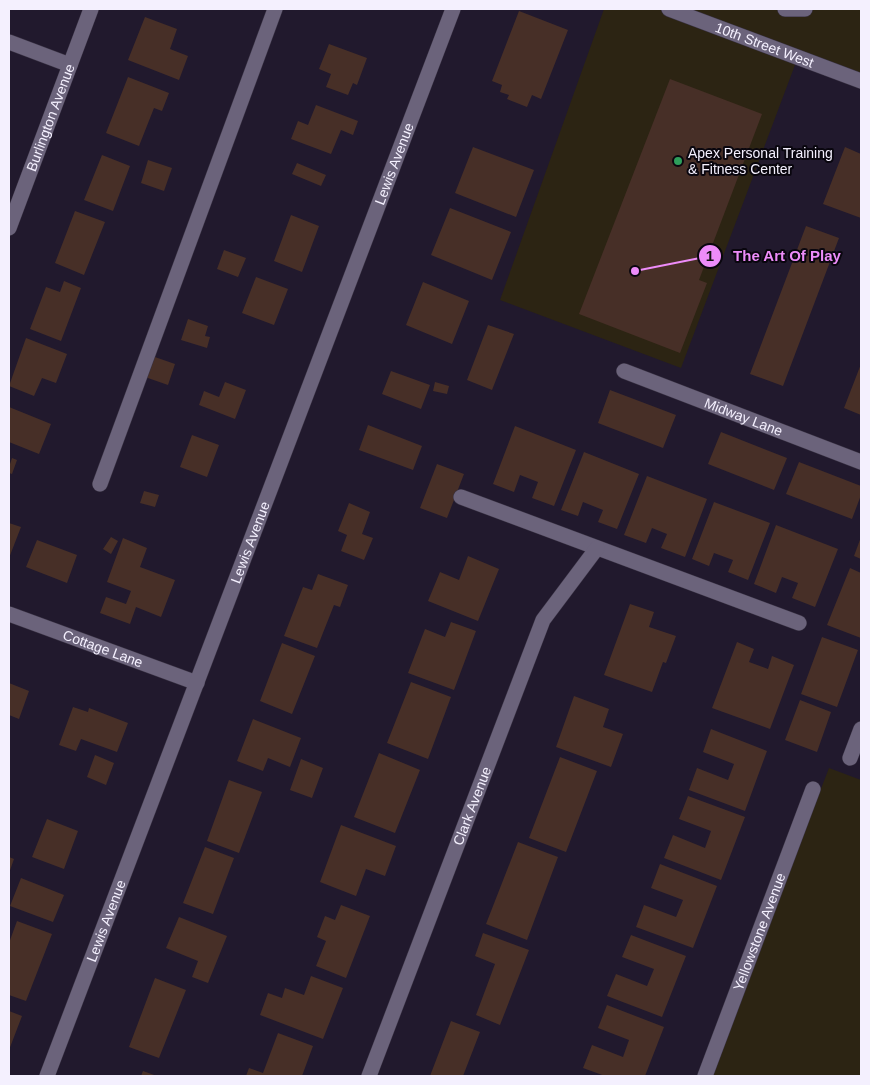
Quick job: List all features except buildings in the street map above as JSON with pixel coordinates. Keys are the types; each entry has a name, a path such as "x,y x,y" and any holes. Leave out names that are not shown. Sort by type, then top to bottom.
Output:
{"street":[{"name":"Burlington Avenue","path":"9,228 91,9"},
{"path":"100,484 275,9"},
{"name":"Lewis Avenue","path":"47,1076 453,9"},
{"name":"10th Street West","path":"669,9 861,81"},
{"path":"784,9 805,9"},
{"path":"9,42 70,65"},
{"name":"Midway Lane","path":"624,371 861,462"},
{"path":"461,497 799,624"},
{"name":"Clark Avenue","path":"368,1076 543,620 597,548"},
{"name":"Cottage Lane","path":"9,614 197,683"},
{"path":"850,758 861,729"},
{"name":"Yellowstone Avenue","path":"705,1076 813,789"}],"shaded area":[{"path":"604,9 861,9 861,81 798,57 681,368 500,300"},
{"path":"829,768 861,780 861,1076 710,1076"}],"place":[{"name":"Apex Personal Training & Fitness Center","path":"678,161"},
{"name":"The Art Of Play","path":"635,271"}]}
